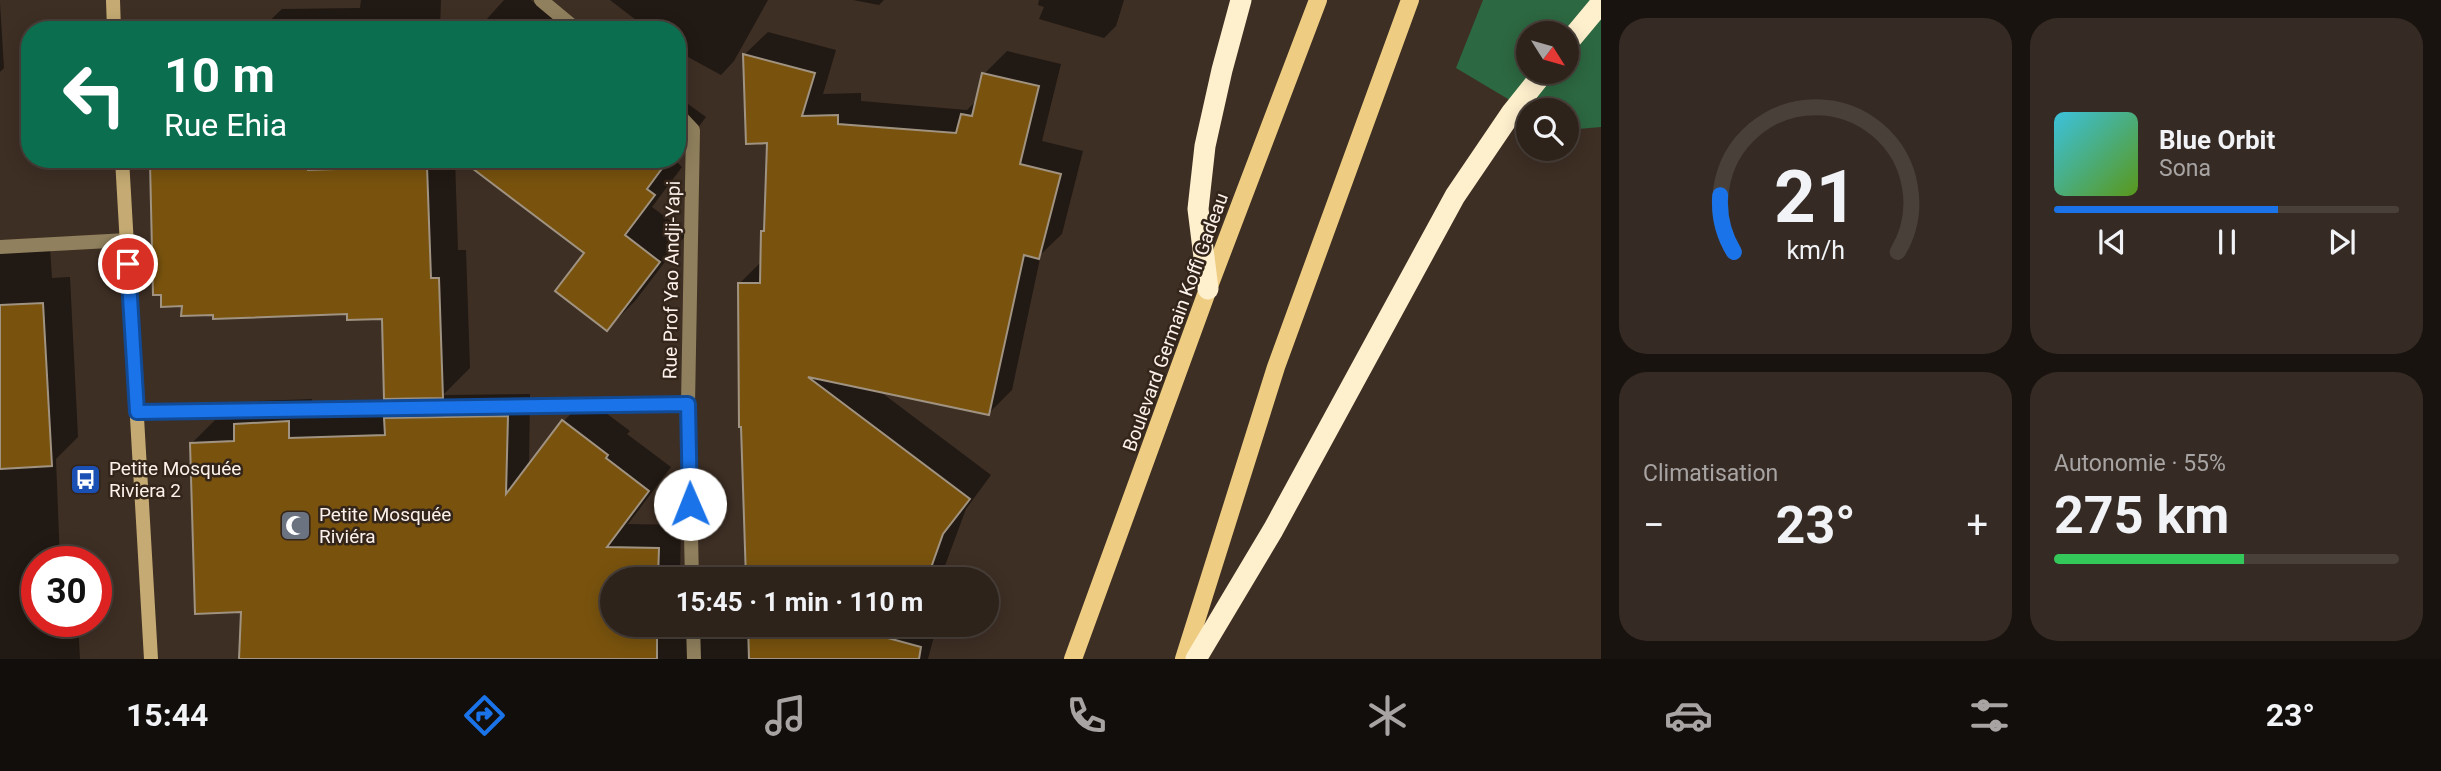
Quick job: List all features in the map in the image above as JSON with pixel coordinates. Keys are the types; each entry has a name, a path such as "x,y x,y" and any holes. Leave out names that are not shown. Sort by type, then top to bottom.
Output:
{"highway":[{"path":"1208,289 1198,209 1205,146 1241,0"},
{"path":"1579,29 1601,3"},
{"path":"1196,659 1273,530 1455,196 1534,84"}],"main road":[{"name":"Boulevard Germain Koffi Gadeau","path":"1073,659 1208,289 1318,0"},
{"path":"1184,659 1276,367 1410,0"}],"street":[{"path":"113,0 114,21"},
{"path":"541,0 567,21"},
{"name":"Rue Prof Yao Andji-Yapi","path":"686,123 693,130 688,404 692,567"},
{"path":"123,168 151,659"},
{"path":"0,247 127,240"},
{"path":"137,412 688,404"},
{"path":"693,637 694,659"}],"green space":[{"path":"1483,0 1601,0 1601,127 1579,129 1579,98 1516,98 1516,104 1456,68"}],"building":[{"path":"743,54 815,73 802,116 838,115 838,124 956,133 961,114 972,116 982,73 1039,86 1020,164 1061,174 1039,259 1024,255 989,415 808,377 970,499 943,534 931,567 746,567 739,427 738,283 760,283 767,143 746,144"},
{"path":"150,168 427,168 431,278 439,278 443,398 384,399 382,319 347,320 347,314 213,319 213,315 181,316 182,306 161,307 161,295 153,295"},
{"path":"472,168 662,168 647,189 655,195 625,235 660,262 607,331 555,291 584,253"},
{"path":"43,303 52,466 0,469 0,305"},
{"path":"508,416 506,494 562,420 649,491 607,547 659,548 658,567 600,567 600,637 657,637 657,659 239,659 241,612 195,614 190,443 234,441 234,424 289,421 289,438 385,435 384,418"},
{"path":"748,637 884,637 921,647 919,659 749,659"}],"place":[{"name":"Petite Mosquée Riviera 2","path":"86,479"},
{"name":"Petite Mosquée Riviéra","path":"296,525"}],"route":[{"path":"128,264 137,412 688,404 690,504"}]}
